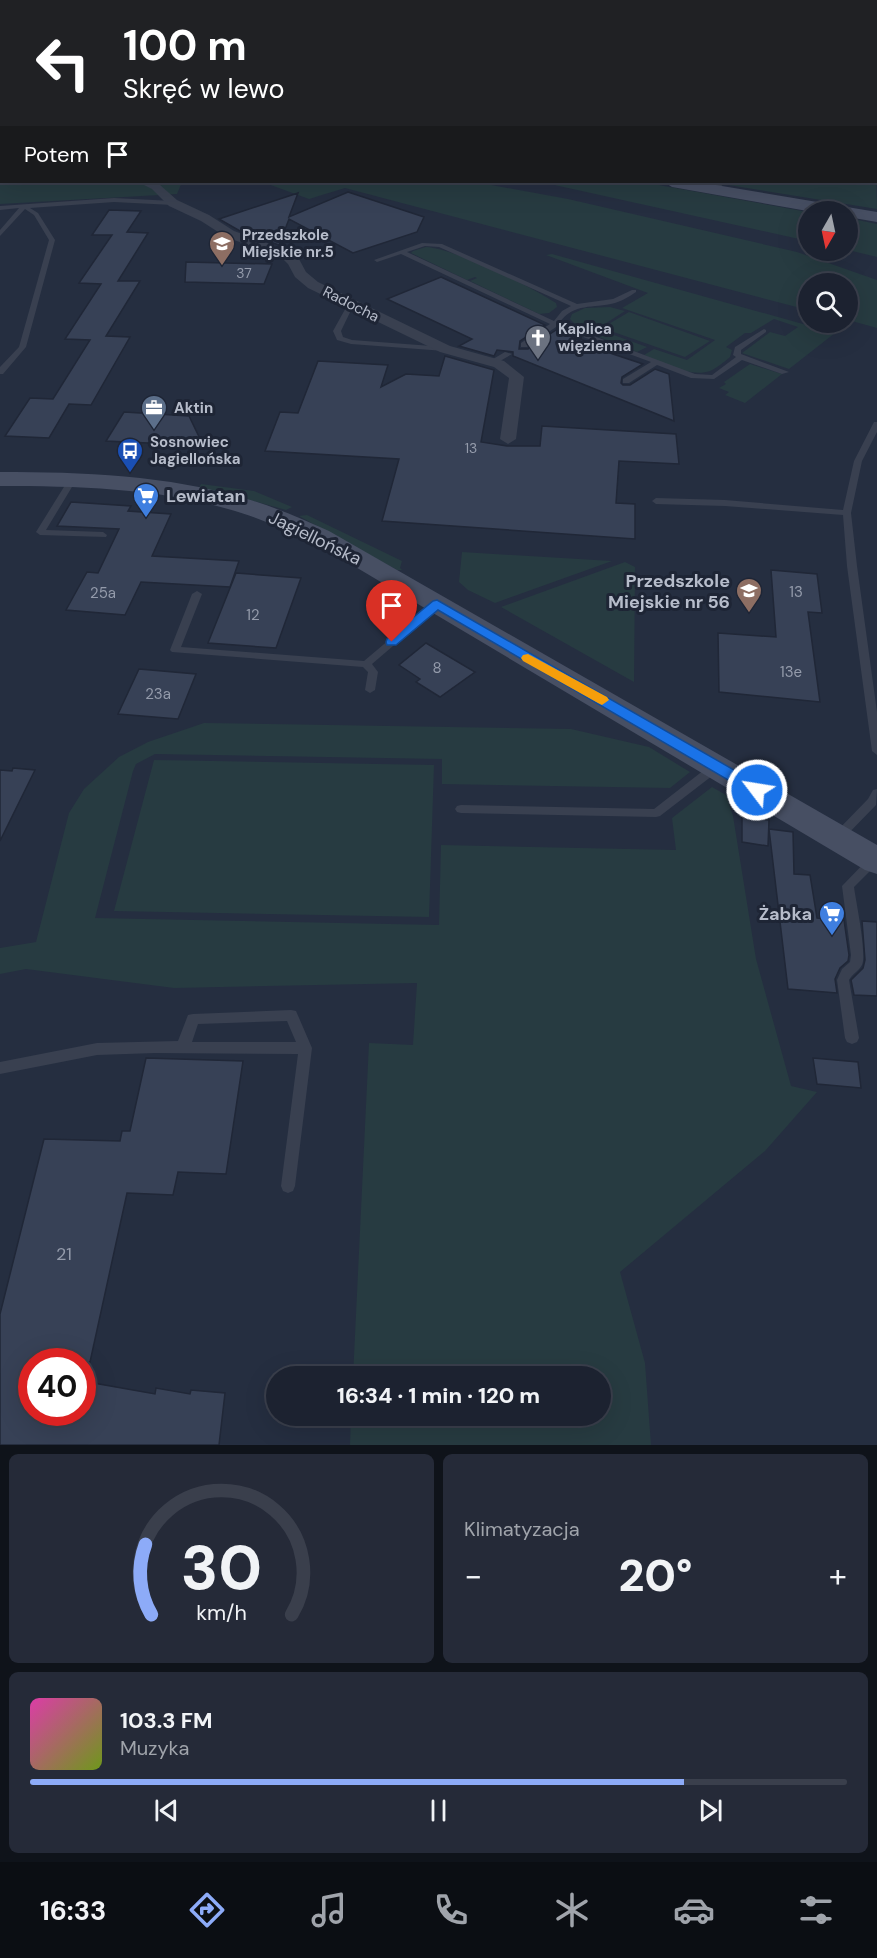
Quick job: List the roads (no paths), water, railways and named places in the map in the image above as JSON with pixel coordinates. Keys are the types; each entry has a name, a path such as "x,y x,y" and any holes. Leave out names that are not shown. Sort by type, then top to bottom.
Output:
{"street":[{"name":"Radocha","path":"146,183 173,202 230,234 285,254 294,262 300,274 313,285 445,349 499,364 517,377 508,439"},
{"path":"688,183 719,185 798,202"},
{"path":"858,214 877,217"},
{"name":"Jagiellońska","path":"0,479 71,482 169,490 198,495 247,507 332,542 876,861"}],"lane":[{"path":"0,208 114,200 173,202"},
{"path":"0,234 24,206"},
{"path":"0,372 22,347 52,240 36,213 24,206"},
{"path":"377,260 424,244 447,247 576,306"},
{"path":"402,252 555,324 694,376 714,377 741,357"},
{"path":"524,345 555,324 564,312 576,306 615,301 634,291"},
{"path":"351,304 338,331 340,338 351,342 445,349"},
{"path":"764,331 738,349 737,355 785,372"},
{"path":"492,362 508,354"},
{"path":"626,381 657,362"},
{"path":"877,424 858,461 847,513 877,751"},
{"path":"71,482 40,532 103,535"},
{"path":"656,501 725,503 847,513"},
{"path":"197,594 175,650 366,664 437,604"},
{"path":"366,664 373,672 370,690"},
{"path":"461,809 656,813 717,766"},
{"path":"837,837 860,816 877,793"},
{"path":"852,1038 843,980 846,973 856,964 858,955 848,886 876,861"},
{"path":"183,1047 193,1019 291,1015 305,1048 288,1186"},
{"path":"0,1068 98,1049 305,1048"}],"place":[{"name":"Przedszkole Miejskie nr.5","path":"222,267"},
{"name":"Kaplica więzienna","path":"538,361"},
{"name":"Aktin","path":"154,431"},
{"name":"Sosnowiec Jagiellońska","path":"130,474"},
{"name":"Lewiatan","path":"146,519"},
{"name":"Przedszkole Miejskie nr 56","path":"749,614"},
{"name":"Żabka","path":"832,937"}]}
